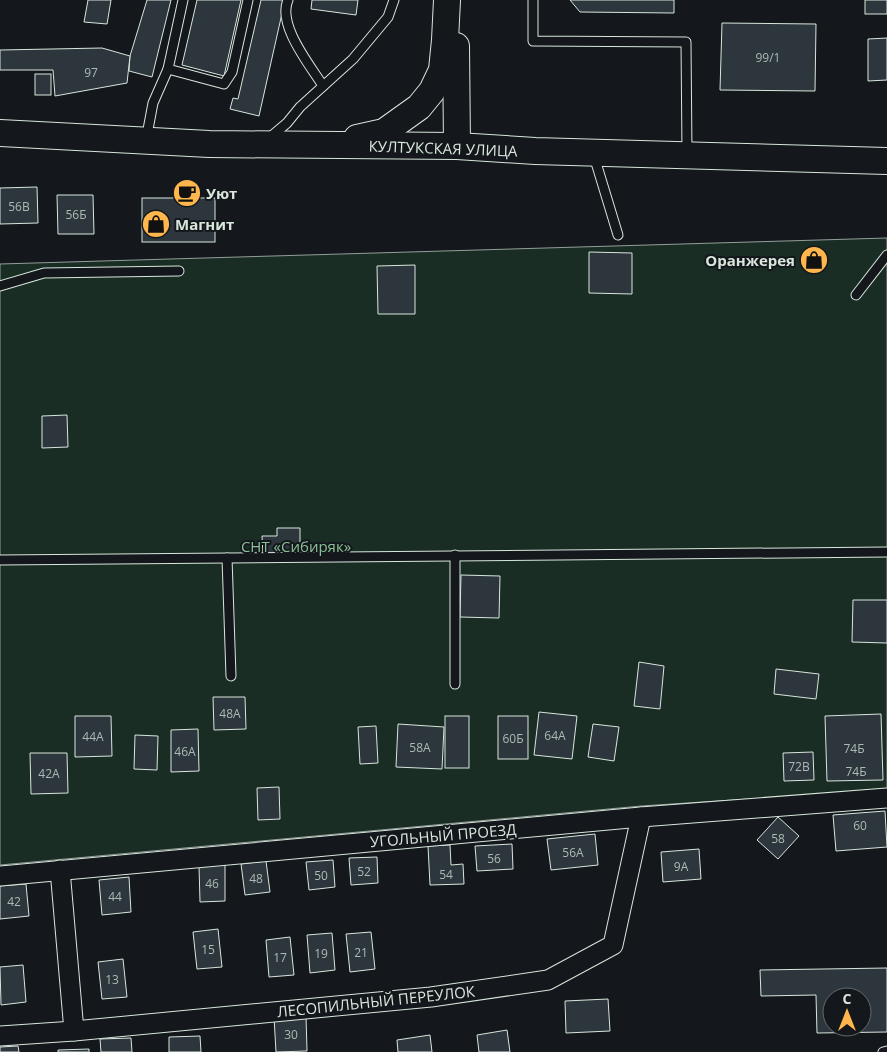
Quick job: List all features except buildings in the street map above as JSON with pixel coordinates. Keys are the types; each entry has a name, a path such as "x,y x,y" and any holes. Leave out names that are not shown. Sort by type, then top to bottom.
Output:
{"main road":[{"path":"327,144 384,132 419,107 432,91 442,70 447,0"},
{"path":"456,0 457,146"},
{"name":"КУЛТУКСКАЯ УЛИЦА","path":"0,133 209,144 457,146 535,151 887,162"}],"street":[{"name":"УГОЛЬНЫЙ ПРОЕЗД","path":"0,876 641,817 887,798"},
{"name":"ЛЕСОПИЛЬНЫЙ ПЕРЕУЛОК","path":"0,1036 74,1031 431,997 548,980 613,945 641,817"},
{"path":"60,870 74,1031"}],"lane":[{"path":"145,140 153,102 168,69 183,0"},
{"path":"168,69 224,84 232,72 248,0"},
{"path":"288,0 285,6 288,30 323,86"},
{"path":"262,144 288,123 300,107 353,59 388,17 394,0"},
{"path":"533,0 533,41 686,42 687,156"},
{"path":"594,153 618,234"},
{"path":"856,295 887,255"},
{"path":"0,286 44,273 179,271"},
{"path":"0,560 887,552"},
{"path":"455,555 455,684"},
{"path":"226,558 231,676"},
{"path":"883,1052 887,1051"}],"green space":[{"name":"СНТ «Сибиряк»","path":"887,238 887,790 641,806 0,865 0,264"}],"place":[{"name":"Уют","path":"187,193"},
{"name":"Магнит","path":"156,224"},
{"name":"Оранжерея","path":"814,260"}]}
